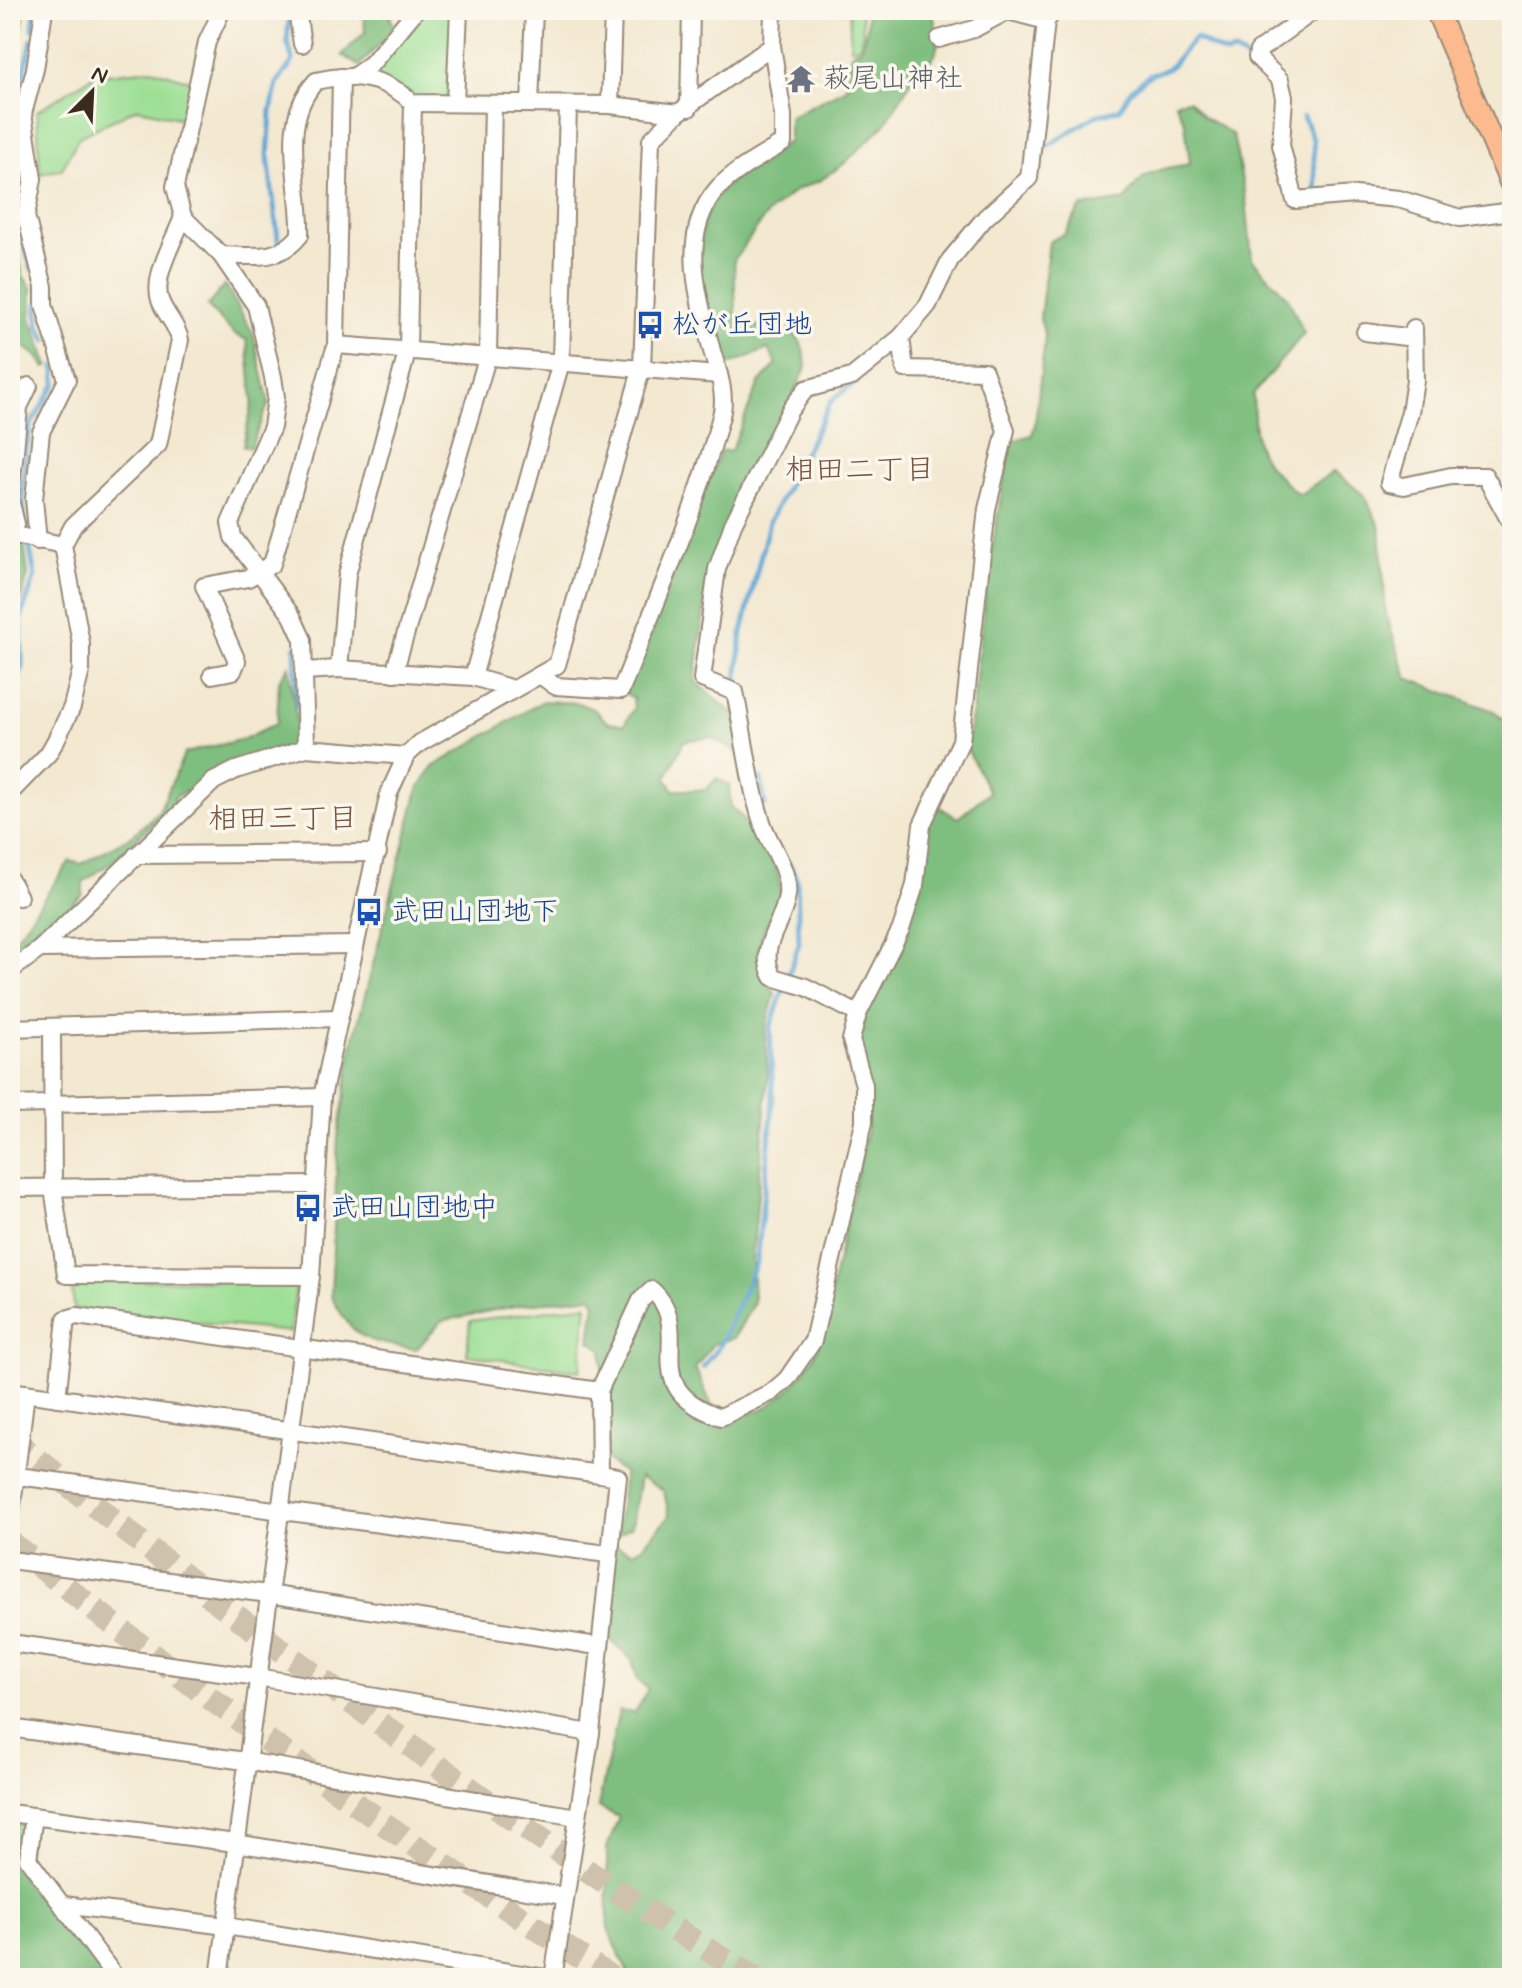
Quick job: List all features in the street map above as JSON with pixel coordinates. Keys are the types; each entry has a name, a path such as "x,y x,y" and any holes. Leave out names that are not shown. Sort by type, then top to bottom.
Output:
{"main road":[{"path":"1436,10 1512,187"}],"street":[{"path":"38,541 34,499 41,432 67,380 44,305 44,287 26,216 33,179 23,114 35,69 44,10"},
{"path":"222,10 207,42 175,187 183,217 221,255 256,306 276,397 272,427 230,523 233,537 260,572 303,640 306,748"},
{"path":"297,10 302,44"},
{"path":"347,77 372,63 416,10"},
{"path":"455,103 459,10"},
{"path":"530,104 534,10"},
{"path":"610,105 613,10"},
{"path":"684,110 691,10"},
{"path":"540,675 555,686 621,690 677,549 722,413 719,375 695,286 696,240 716,190 734,174 783,143 783,115 772,46 773,10"},
{"path":"858,1014 806,987 773,977 769,970 769,938 787,895 783,869 763,825 735,692 702,679 717,569 733,524 790,410 806,389 852,377 901,337 928,305 950,260 985,218 1029,178 1051,16 1009,10 974,29 939,39"},
{"path":"1315,10 1258,51 1257,57 1280,80 1284,97 1281,145 1295,200 1355,195 1399,199 1460,218 1512,211"},
{"path":"651,140 684,110 772,46"},
{"path":"221,255 277,255 289,250 300,235 293,138 297,111 316,81 347,77 378,80 397,88 413,103 610,105 684,110"},
{"path":"212,675 233,671 237,661 204,586 248,578 272,564 336,345 347,77"},
{"path":"339,669 347,575 408,349 413,103"},
{"path":"394,673 488,355 493,104"},
{"path":"473,677 561,362 568,106"},
{"path":"219,1978 245,1761 311,1276 322,1097 389,793 406,756 420,743 557,665 642,367 651,140 646,108"},
{"path":"10,793 48,754 72,707 81,670 81,643 63,545 73,526 158,445 180,340 160,302 158,285 183,217"},
{"path":"1365,332 1414,333 1415,380 1410,412 1389,483 1404,486 1451,476 1485,476 1512,525"},
{"path":"600,1474 599,1391 641,1300 652,1290 666,1307 672,1384 700,1410 721,1417 751,1404 780,1386 813,1341 864,1122 864,1085 851,1040 858,1014 901,929 915,885 922,825 961,741 987,509 1006,430 984,371 905,369 901,337"},
{"path":"336,345 719,375"},
{"path":"29,386 19,407 12,445 10,497 16,524 10,531 38,541 63,545"},
{"path":"303,671 339,669 473,677 491,685 513,689"},
{"path":"10,971 40,949 214,781 236,770 306,748 406,756"},
{"path":"136,855 378,853"},
{"path":"10,880 19,897"},
{"path":"40,949 355,945"},
{"path":"10,1028 338,1018"},
{"path":"52,1029 55,1105 53,1188 66,1275 311,1276"},
{"path":"10,1105 322,1097"},
{"path":"10,1188 316,1185"},
{"path":"57,1398 66,1319 77,1316 599,1391"},
{"path":"10,1521 18,1392 618,1477 597,1646 591,1733 553,1978"},
{"path":"13,1476 607,1554"},
{"path":"10,1560 268,1594 597,1646"},
{"path":"10,1643 257,1677 591,1733"},
{"path":"10,1728 245,1761 577,1817"},
{"path":"10,1813 235,1843 564,1896"},
{"path":"34,1816 28,1859 116,1978"},
{"path":"64,1905 226,1926 503,1974 546,1978"}],"green space":[{"path":"10,10 25,10 10,92"},
{"path":"358,10 396,10 390,17 395,28 359,66 342,55 365,32 364,19"},
{"path":"421,10 453,10 447,101 418,101 365,74"},
{"path":"829,10 861,10 863,32 860,46 851,48 849,12"},
{"path":"867,10 932,10 939,39 935,55 912,80 885,124 845,163 821,180 796,190 768,213 734,260 736,315 741,327 787,329 800,342 806,368 710,564 695,681 734,714 745,757 711,737 684,741 666,778 674,790 706,790 717,778 729,785 731,807 767,849 774,862 780,889 778,906 764,930 759,947 762,971 775,993 765,1029 768,1075 752,1262 754,1302 734,1338 713,1344 695,1368 715,1413 740,1416 753,1413 776,1400 805,1371 818,1348 868,1124 858,1038 862,1014 880,984 926,826 938,806 958,818 989,792 966,747 993,545 1012,441 1032,435 1035,424 1045,337 1040,318 1049,242 1065,233 1081,207 1126,200 1138,182 1152,173 1190,164 1185,123 1175,102 1189,100 1203,116 1233,135 1246,201 1252,259 1288,298 1304,333 1253,394 1260,452 1299,495 1334,471 1365,496 1380,528 1386,615 1407,678 1494,711 1512,728 1512,1978 630,1978 608,1928 607,1848 619,1817 598,1807 619,1711 635,1713 648,1689 638,1680 632,1660 604,1634 615,1545 633,1552 642,1547 669,1516 664,1491 640,1477 632,1526 617,1535 624,1473 606,1460 602,1349 590,1341 595,1302 592,1296 520,1305 441,1321 417,1349 365,1338 348,1323 331,1296 338,1137 353,1042 418,790 433,767 543,701 578,703 595,710 608,723 624,725 634,708 633,698 625,693 721,451 731,451 759,383 777,364 768,349 723,367 701,278 701,234 707,213 726,186 789,141 789,117 846,88 852,52 861,49 867,28"},
{"path":"104,69 106,74 152,69 192,81 182,119 137,108 79,137 62,169 40,174 37,111"},
{"path":"10,156 18,185 11,215 23,276 32,288 31,318 49,366 46,368 38,357 10,336"},
{"path":"225,285 253,333 269,403 250,448 243,446 253,401 247,340 234,334 207,306"},
{"path":"10,541 24,545 28,575 13,625 10,676"},
{"path":"289,665 300,745 188,797 186,791 174,798 174,804 112,862 83,882 83,894 10,965 10,947 70,861 81,864 133,835 159,811 185,753 244,739 277,723 279,681"},
{"path":"71,1280 297,1281 290,1332 74,1309"},
{"path":"587,1305 580,1371 467,1355 470,1321"},
{"path":"10,1823 31,1825 26,1861 108,1978 10,1978"}],"waterway":[{"path":"33,29 35,10"},
{"path":"279,247 268,156 271,111 277,83 293,61 287,41 290,11"},
{"path":"1038,152 1095,116 1120,109 1132,89 1150,75 1169,68 1195,38 1226,54 1235,52 1246,58"},
{"path":"32,39 18,92 14,123 19,157 26,177 21,223 32,269"},
{"path":"1303,117 1313,139 1316,194"},
{"path":"37,305 39,327 47,341"},
{"path":"10,704 22,669 21,617 35,576 24,518 22,484 30,426 56,383 55,366"},
{"path":"737,680 742,632 769,522 832,400 855,383"},
{"path":"295,647 297,705"},
{"path":"761,779 765,805"},
{"path":"703,1367 721,1344 757,1261 773,1102 770,1028 799,944 797,879 788,862"}],"tunnel":[{"path":"10,1437 218,1602 433,1762 632,1901 755,1978"},
{"path":"10,1542 156,1657 305,1768 612,1978"}],"place":[{"name":"萩尾山神社","path":"801,79"},
{"name":"松が丘団地","path":"650,325"},
{"name":"武田山団地下","path":"369,912"},
{"name":"武田山団地中","path":"308,1208"}],"district":[{"name":"相田二丁目","path":"860,470"},
{"name":"相田三丁目","path":"283,819"}]}
